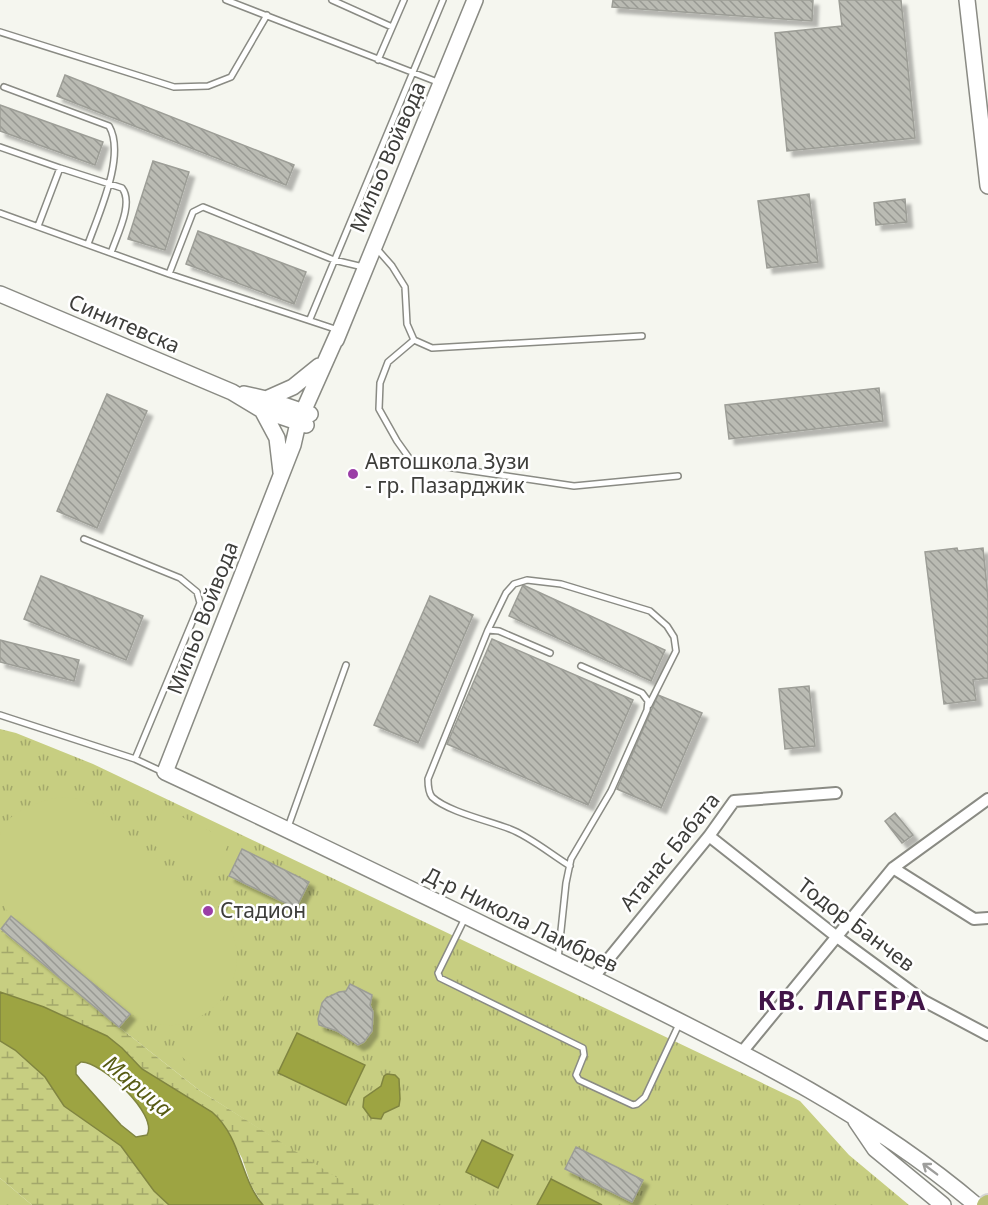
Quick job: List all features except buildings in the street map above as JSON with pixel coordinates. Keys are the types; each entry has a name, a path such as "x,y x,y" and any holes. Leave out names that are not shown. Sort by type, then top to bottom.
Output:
{"street":[{"name":"Мильо Войвода","path":"165,772 293,445 475,0"},
{"path":"968,0 982,85 988,186"},
{"name":"Синитевска","path":"0,294 232,392 304,418"},
{"name":"Мильо Войвода","path":"304,418 324,362 339,331"},
{"path":"281,475 277,438 264,404 303,381 324,362"},
{"name":"Д-р Никола Ламбрев","path":"165,772 288,829 742,1052 827,1100 886,1137 976,1205"},
{"name":"Атанас Бабата","path":"593,978 709,836 734,801 836,793"},
{"path":"742,1052 893,868 988,799"},
{"name":"Тодор Банчев","path":"709,836 837,937 924,1001 988,1035"},
{"path":"893,868 974,919 988,918"},
{"name":"Д-р Никола Ламбрев","path":"853,1116 875,1149 942,1205"}],"lane":[{"path":"226,0 442,83"},
{"path":"332,0 392,27"},
{"path":"378,60 404,0"},
{"path":"309,320 443,0"},
{"path":"0,32 174,87 208,86 231,76 267,15"},
{"path":"4,87 109,126 114,135 116,145 109,183 88,244"},
{"path":"0,147 122,188 127,194 127,204 111,252"},
{"path":"38,226 60,168"},
{"path":"169,274 193,212 203,207 334,260 365,267"},
{"path":"0,213 169,274 339,331"},
{"path":"374,246 392,266 405,287 407,324 414,340 432,348 642,336"},
{"path":"414,340 388,362 380,383 379,409 412,462 574,486 678,476"},
{"path":"84,539 180,578 197,592 200,603 135,759"},
{"path":"557,960 571,859 611,791 676,651 674,637 650,610 561,584 527,580 514,584 506,593 428,779 428,789 432,796 450,807 482,821 512,829 570,866"},
{"path":"489,630 499,631 550,653"},
{"path":"288,829 346,665"},
{"path":"581,666 642,693 648,701 647,710"},
{"path":"0,715 135,759 165,772"},
{"path":"466,916 438,973 440,978 583,1048 584,1055 576,1075 579,1080 633,1105 637,1104 645,1097 680,1021"}],"green space":[{"path":"0,729 16,733 93,764 800,1101 849,1155 909,1205 380,1205 371,1201 199,1090 0,929"},
{"path":"61,797 78,799 96,807 224,916 236,946 235,974 222,998 202,1016 189,1022 163,1025 130,1014 11,916 0,901 0,835 3,827 25,808"},
{"path":"164,808 230,841 213,875 147,842"},
{"path":"0,929 199,1090 380,1205 263,1205 251,1185 242,1158 229,1135 172,1088 142,1069 107,1036 44,1007 0,992"},
{"path":"209,1025 225,1039 197,1070 181,1056"},
{"path":"0,1041 15,1050 45,1077 64,1106 121,1146 154,1191 169,1205 32,1205 0,1178"},
{"path":"0,1178 32,1205 0,1205"}],"water":[{"name":"Марица","path":"0,992 44,1007 107,1036 142,1069 212,1112 222,1122 235,1146 255,1195 263,1205 169,1205 154,1191 121,1146 64,1106 45,1077 15,1050 0,1041","holes":["81,1062 90,1064 114,1079 137,1103 145,1115 148,1126 147,1135 136,1137 121,1125 76,1074 76,1066"]},
{"path":"297,1033 365,1065 346,1105 278,1073"},
{"path":"387,1074 395,1075 399,1079 399,1106 384,1113 381,1119 371,1118 363,1107 364,1098 381,1086"},
{"path":"482,1140 513,1155 498,1188 466,1172"},
{"path":"551,1179 602,1205 537,1205"}],"place":[{"name":"Автошкола Зузи - гр. Пазарджик","path":"353,474"},
{"name":"Стадион","path":"208,911"}],"district":[{"name":"КВ. ЛАГЕРА","path":"842,1001"}]}
